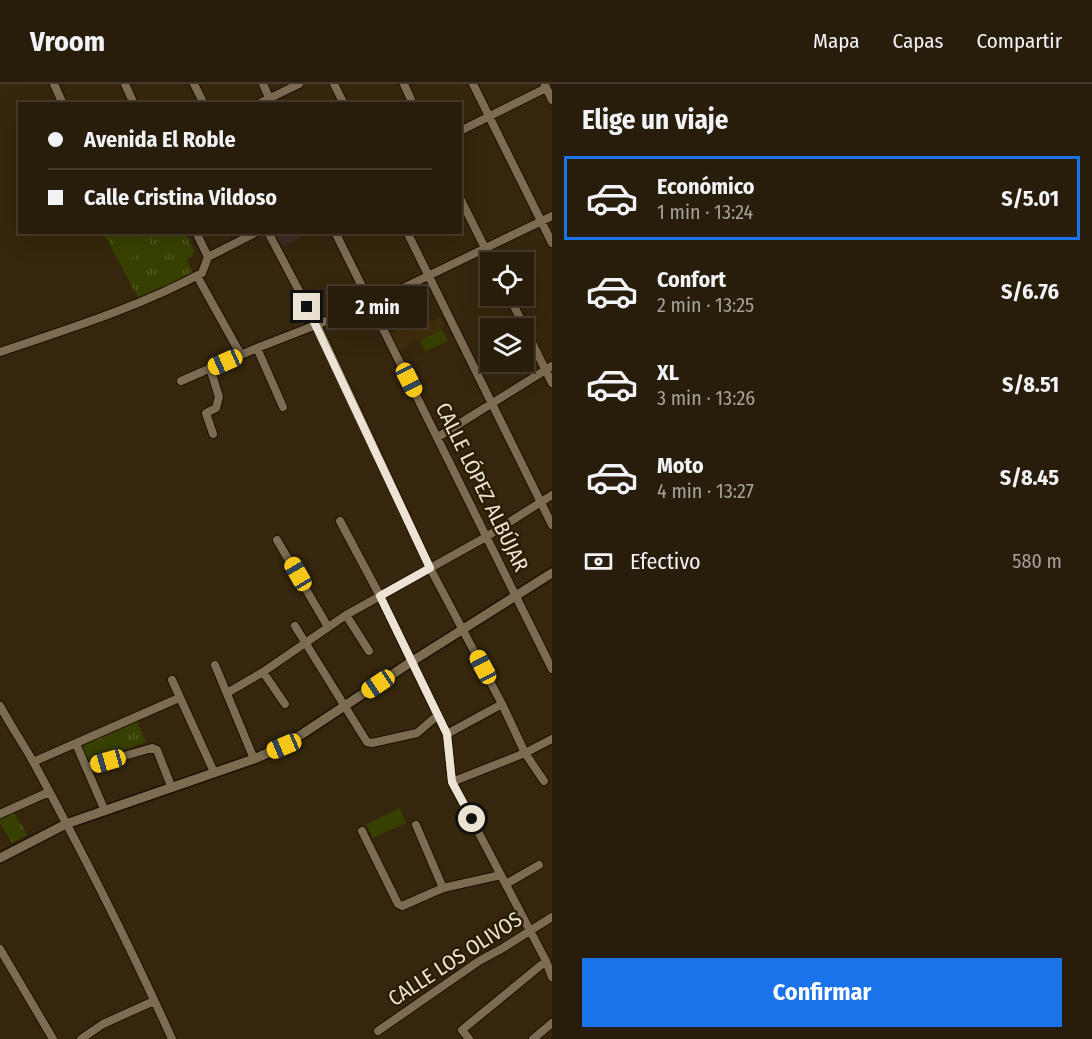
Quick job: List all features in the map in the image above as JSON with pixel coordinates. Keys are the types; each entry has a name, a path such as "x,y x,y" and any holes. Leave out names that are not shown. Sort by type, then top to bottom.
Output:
{"street":[{"path":"54,84 62,102"},
{"path":"124,84 133,102"},
{"path":"194,84 203,102"},
{"path":"263,84 271,101 299,84"},
{"path":"334,84 343,102"},
{"path":"404,84 412,102"},
{"path":"473,84 552,243"},
{"path":"462,130 545,86 552,100"},
{"path":"462,202 487,252"},
{"path":"181,381 257,348 370,304 552,216"},
{"path":"196,234 208,257"},
{"path":"0,352 109,314 197,276 204,269 208,257 253,234"},
{"path":"269,234 317,325 430,568 502,704 525,753 544,781"},
{"name":"CALLE LÓPEZ ALBÚJAR","path":"336,234 552,669"},
{"path":"408,234 552,525"},
{"path":"197,276 241,355"},
{"path":"515,306 549,368 552,382"},
{"path":"257,348 283,407"},
{"path":"210,368 219,397 216,408 207,413 213,434"},
{"path":"438,437 549,368"},
{"path":"227,693 263,672 346,615 486,537 552,495"},
{"path":"340,520 447,734 452,782 552,976"},
{"path":"277,540 328,627"},
{"path":"0,858 66,824 254,759 284,746 552,573"},
{"path":"346,615 369,651"},
{"path":"295,626 366,740 372,743 417,733 438,715"},
{"path":"215,665 254,759"},
{"path":"263,672 285,704"},
{"path":"172,680 214,772"},
{"path":"33,762 179,698"},
{"path":"447,734 502,704"},
{"path":"0,706 33,762 125,938 172,1039"},
{"path":"452,782 525,753 552,739"},
{"path":"76,744 105,811"},
{"path":"86,767 152,748 157,750 171,786"},
{"path":"0,814 49,792"},
{"path":"416,825 443,888"},
{"path":"362,831 398,904 402,906 443,888 501,875"},
{"path":"506,884 539,865"},
{"name":"CALLE LOS OLIVOS","path":"378,1031 479,961 552,917"},
{"path":"0,950 53,1039"},
{"path":"469,1039 462,1030 546,961"},
{"path":"81,1039 103,1024 154,1001"},
{"path":"533,1039 552,1023"}],"shaded area":[{"path":"276,234 306,234 283,247"},
{"path":"426,315 430,322 440,317 445,327 399,350 390,334"}],"green space":[{"path":"104,234 186,234 194,250 192,257 187,259 193,275 139,299"},
{"path":"110,234 143,234 116,247"},
{"path":"146,236 152,248 123,262 117,249"},
{"path":"442,329 448,341 425,352 420,340"},
{"path":"136,719 146,742 85,763 78,744"},
{"path":"400,808 406,823 373,838 366,824"},
{"path":"14,812 27,835 12,843 0,823 0,818"}],"route":[{"path":"307,307 430,568 380,596 447,734 452,782 472,819"}]}
